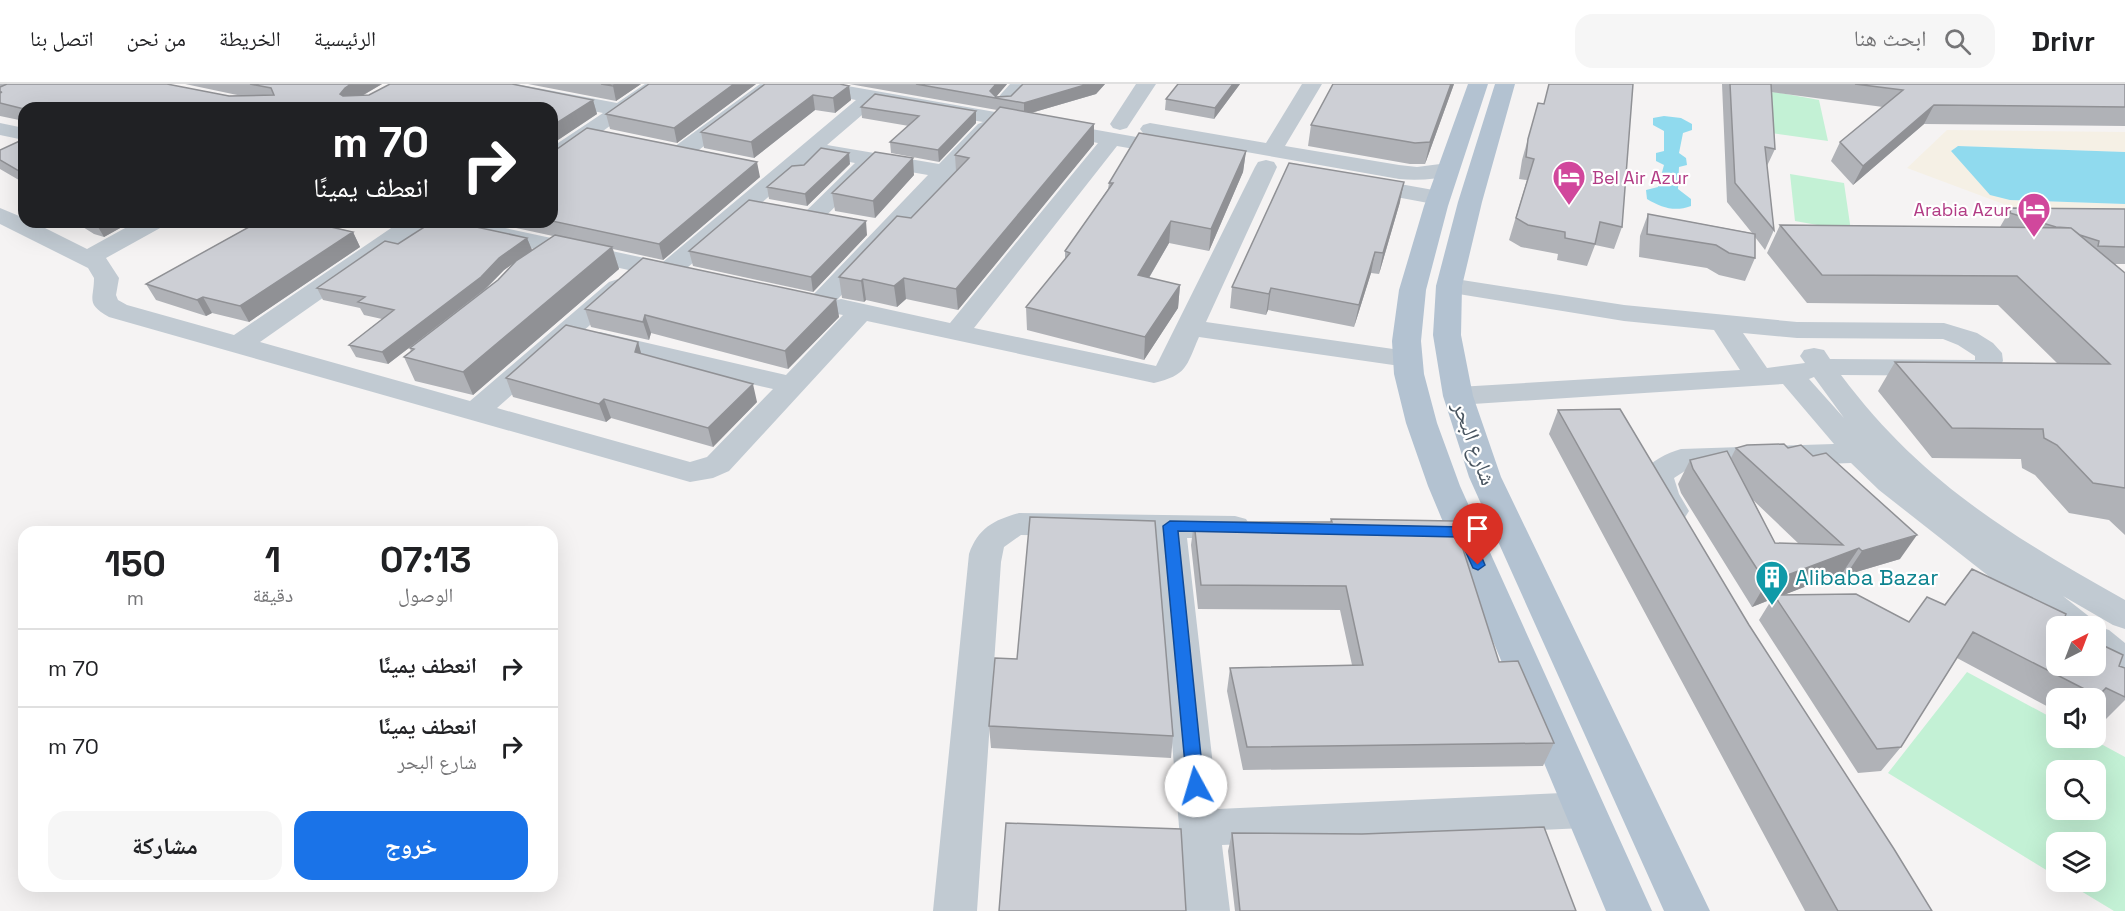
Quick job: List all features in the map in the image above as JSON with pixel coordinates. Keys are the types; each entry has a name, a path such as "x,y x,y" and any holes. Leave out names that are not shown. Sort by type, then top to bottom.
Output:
{"main road":[{"name":"شارع البحر","path":"1478,84 1416,274 1407,313 1407,359 1423,428 1464,532 1629,911"},
{"name":"شارع البحر","path":"1505,84 1470,202 1449,286 1447,335 1458,396 1485,477 1687,911"},
{"path":"1522,666 1573,664"},
{"path":"1555,744 1606,737"}],"street":[{"path":"485,84 620,110"},
{"path":"558,153 658,84"},
{"path":"705,157 672,150 773,84"},
{"path":"802,84 890,87 999,110 1269,159 1370,176 1444,184"},
{"path":"1021,84 944,171 878,228 808,300 1154,375 1170,369 1269,159 1312,84"},
{"path":"957,332 1116,131 1146,84"},
{"path":"476,411 567,332 747,204 810,149 890,87"},
{"path":"0,129 18,133"},
{"path":"586,133 618,140"},
{"path":"810,149 944,171"},
{"path":"747,204 805,214 871,159"},
{"path":"760,168 783,173"},
{"path":"1370,176 1417,174 1444,184"},
{"path":"0,214 18,223"},
{"path":"28,228 104,269 108,284 103,295 106,304 112,308 238,345 392,378 476,411 690,472 702,471 718,464 861,312"},
{"path":"87,258 143,228"},
{"path":"238,345 407,228"},
{"path":"474,228 703,278"},
{"path":"531,265 557,247"},
{"path":"1449,286 1572,306 1797,330 1944,331 1961,335 1978,344 1988,353 1989,361 1984,368 1821,367 1790,375 1758,375 1458,396"},
{"path":"1723,323 1758,375"},
{"path":"1190,328 1407,359"},
{"path":"1797,330 1890,483 2125,616"},
{"path":"567,332 794,385"},
{"path":"1790,375 1872,451"},
{"path":"1688,535 1663,494 1656,474 1681,459 1872,451"},
{"path":"1939,510 2066,616"},
{"path":"956,911 984,562 990,541 996,533 1019,524 1264,528"},
{"path":"1170,526 1208,911"},
{"path":"1429,531 1464,532"},
{"path":"2106,648 2125,663"},
{"path":"1200,828 1584,810"}],"green space":[{"path":"1775,92 1819,100 1828,141 1771,133 1766,93"},
{"path":"1790,174 1844,183 1851,231 1795,221"},
{"path":"1967,672 2046,715 2046,748 2106,747 2125,757 2125,911 2114,911 2083,892 2106,892 2106,832 2046,832 2046,870 1888,773"}],"sand":[{"path":"1947,130 2125,132 2125,152 1958,146 1951,151 2010,200 2125,204 2125,214 2022,211 1907,168"}],"water":[{"path":"1664,116 1681,118 1692,124 1692,130 1683,133 1679,153 1686,158 1687,165 1679,167 1678,189 1691,199 1691,206 1685,208 1669,208 1647,199 1646,190 1658,187 1664,165 1656,161 1656,153 1664,151 1664,131 1653,125 1653,118"},
{"path":"1958,146 2125,152 2125,204 2010,200 1990,195 1951,151"}],"building":[{"path":"7,84 167,84 229,96 274,95 271,88 250,84 351,84 340,94 343,96 369,95 390,84 512,84 593,100 558,122 558,102 18,102 18,108 0,103 2,92 0,92 0,87"},
{"path":"649,84 734,84 674,128 606,114"},
{"path":"765,84 849,86 833,98 813,95 751,142 701,132"},
{"path":"916,84 996,84 990,91 996,97 1011,96 1023,84 1088,84 1024,103"},
{"path":"1178,84 1233,84 1215,108 1166,99"},
{"path":"1333,84 1451,84 1430,142 1415,143 1311,125"},
{"name":"Bel Air Azur","path":"1549,84 1633,84 1622,227 1600,222 1595,244 1565,238 1565,232 1528,225 1516,218 1534,159 1526,157 1528,139 1538,103 1544,104"},
{"path":"1730,84 1771,84 1775,149 1765,147 1774,230 1735,183"},
{"path":"1855,84 2125,84 2125,107 1934,105 1863,166 1840,142 1903,90"},
{"path":"875,94 976,111 938,150 890,142 919,116 861,107"},
{"path":"1000,107 1094,124 956,289 904,278 894,286 863,279 861,281 839,277 897,216 911,218 969,158 955,155"},
{"path":"587,128 757,162 659,244 558,222 558,148"},
{"path":"1139,133 1246,151 1211,229 1171,221 1138,275 1180,285 1145,337 1026,307 1070,253 1065,251 1113,183 1109,183"},
{"path":"18,142 18,170 0,160 0,150"},
{"path":"821,148 849,153 805,194 767,187 792,166 804,165"},
{"path":"875,152 913,158 873,201 832,193"},
{"path":"1289,163 1404,182 1383,253 1375,252 1359,305 1271,288 1269,294 1232,287"},
{"path":"749,200 866,221 811,277 689,251"},
{"path":"2011,208 2125,209 2125,247 2098,246 2099,241 2080,235 2071,228 2056,227 2010,213"},
{"path":"1648,214 1755,234 1755,258 1729,253 1716,245 1647,234"},
{"path":"1780,225 2071,228 2125,273 2125,488 2093,483 2057,445 2044,438 2043,429 1952,428 1895,362 2110,364 2017,276 1822,275"},
{"path":"247,228 335,228 353,232 240,306 203,297 197,300 146,284"},
{"path":"423,228 481,228 527,238 499,258 481,277 382,352 349,345 394,310 358,302 365,297 317,288 385,241 398,244"},
{"path":"555,235 612,247 463,372 404,357 414,349 410,348 498,280 516,261"},
{"path":"643,258 836,299 785,351 645,315 643,322 585,309"},
{"path":"566,325 638,342 635,352 753,384 708,428 604,399 599,404 506,378"},
{"path":"1620,409 1749,625 1932,911 1838,911 1558,410"},
{"path":"1784,444 1788,448 1801,445 1813,456 1826,453 1917,535 1862,551 1859,548 1766,583 1693,469 1690,460 1727,451 1775,543 1843,545 1736,448 1747,445"},
{"path":"1030,517 1155,521 1173,736 989,726 995,658 1017,659"},
{"path":"1331,519 1454,521 1499,662 1518,661 1554,743 1247,747 1230,668 1363,665 1346,586 1201,585 1194,522 1332,522"},
{"path":"1972,569 2066,614 2065,616 2046,616 2046,669 1973,632 1901,747 1877,749 1774,595 1856,594 1909,622 1927,597 1945,605"},
{"path":"2106,647 2123,655 2119,666 2125,668 2125,697 2106,688 2082,688 2059,676 2106,676"},
{"path":"1006,823 1181,829 1186,911 999,911"},
{"path":"1544,827 1576,911 1240,911 1232,833 1362,834"}],"place":[{"name":"Bel Air Azur","path":"1569,206"},
{"name":"Arabia Azur","path":"2034,238"},
{"name":"Alibaba Bazar","path":"1772,606"}],"route":[{"path":"1196,786 1170,526 1464,532 1478,565"}]}
